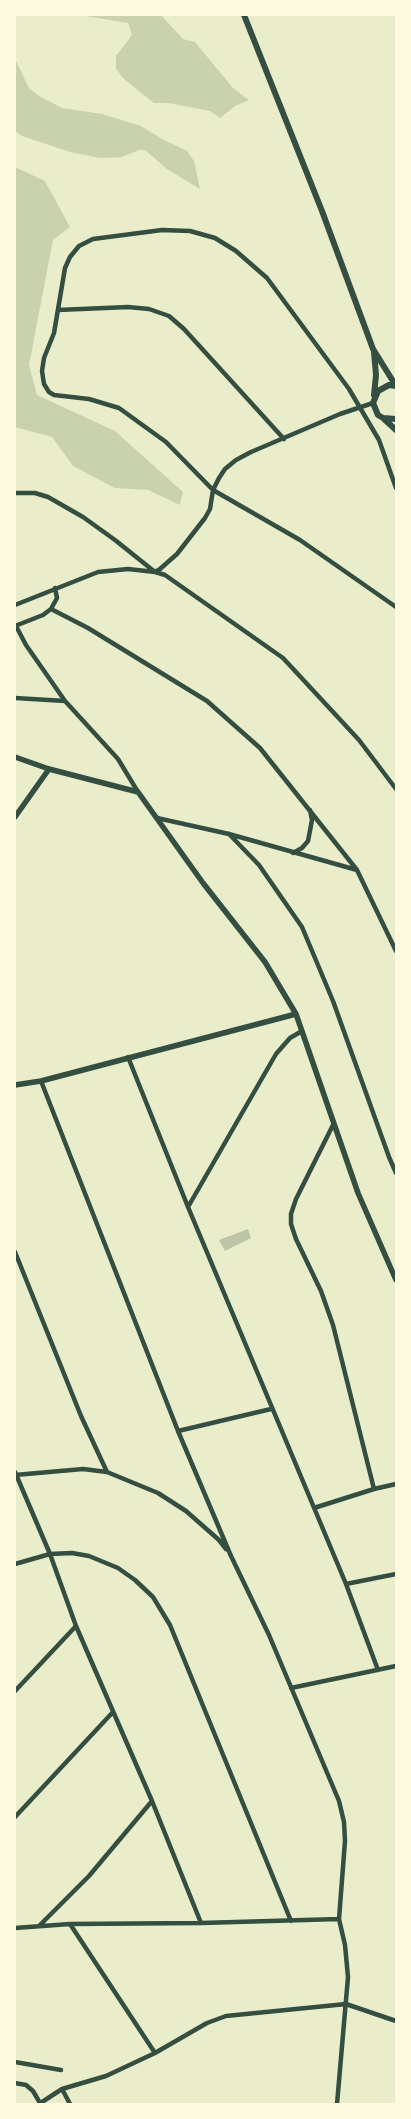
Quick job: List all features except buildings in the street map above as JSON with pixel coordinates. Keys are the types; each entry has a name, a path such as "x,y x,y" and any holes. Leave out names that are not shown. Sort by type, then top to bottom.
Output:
{"main road":[{"path":"244,15 322,211 373,349 396,386 383,387 374,400"},
{"path":"373,349 376,375 374,400 378,415 396,430"},
{"path":"383,418 396,419"}],"street":[{"path":"396,488 379,440 361,407 267,278 236,251 215,238 190,231 162,230 93,239 79,246 70,257 65,268 54,333 44,358 42,371 44,384 49,392 54,395 103,402 125,412 166,442 214,490 300,540 396,607"},
{"path":"58,310 128,307 149,309 168,316 184,329 284,439"},
{"path":"155,572 177,554 205,518 210,510 214,490 225,469 236,460 374,400"},
{"path":"15,493 35,493 48,497 91,523 155,572"},
{"path":"15,605 98,572 128,569 165,575 283,658 359,740 396,789"},
{"path":"55,588 57,598 51,609 43,615 16,626 26,645 64,701 113,754 203,884 265,962 296,1014 358,1193 396,1280"},
{"path":"51,609 88,628 207,701 260,748 357,870 396,951"},
{"path":"15,698 64,701"},
{"path":"15,757 49,769 138,792"},
{"path":"15,817 49,769"},
{"path":"293,853 302,848 308,841 312,820 310,810"},
{"path":"158,818 229,834 357,870"},
{"path":"229,834 259,865 302,927 333,1001 396,1173"},
{"path":"15,1085 41,1081 296,1014"},
{"path":"188,1207 276,1054 290,1038 302,1031"},
{"path":"128,1057 271,1409 346,1584 378,1670"},
{"path":"41,1081 178,1431 230,1556 269,1635 339,1801 344,1822 339,1919 346,1961 346,2004 337,2104"},
{"path":"333,1125 296,1199 291,1214 291,1224 296,1239 321,1291 333,1325 374,1489"},
{"path":"15,1252 81,1416 107,1472"},
{"path":"178,1431 271,1409"},
{"path":"201,1923 152,1801 76,1626 50,1554 15,1474 83,1469 107,1472 158,1493 186,1511 219,1540 230,1556"},
{"path":"314,1508 396,1484"},
{"path":"15,1564 50,1554 72,1553 89,1556 118,1568 135,1580 153,1597 170,1624 291,1921"},
{"path":"346,1584 396,1574"},
{"path":"15,1691 76,1626"},
{"path":"291,1688 396,1666"},
{"path":"15,1818 113,1712"},
{"path":"40,1926 89,1876 152,1801"},
{"path":"15,1928 70,1924 339,1919"},
{"path":"70,1924 155,2052"},
{"path":"15,2083 26,2085 33,2091 39,2104 62,2089 106,2076 155,2052 207,2023 226,2016 346,2004 396,2022"},
{"path":"15,2062 61,2070"},
{"path":"62,2089 70,2104"}],"green space":[{"path":"79,15 161,15 183,39 195,42 233,88 249,100 235,106 220,118 210,111 168,103 154,103 124,79 116,69 116,56 132,35 128,23"},
{"path":"15,59 29,88 39,96 62,108 102,114 141,126 187,151 194,161 200,189 167,169 145,150 139,150 122,157 100,158 70,152 22,136 15,131"},
{"path":"15,167 45,181 70,227 53,240 29,365 37,395 115,431 183,492 180,505 148,490 115,488 73,466 52,437 15,427"}]}
